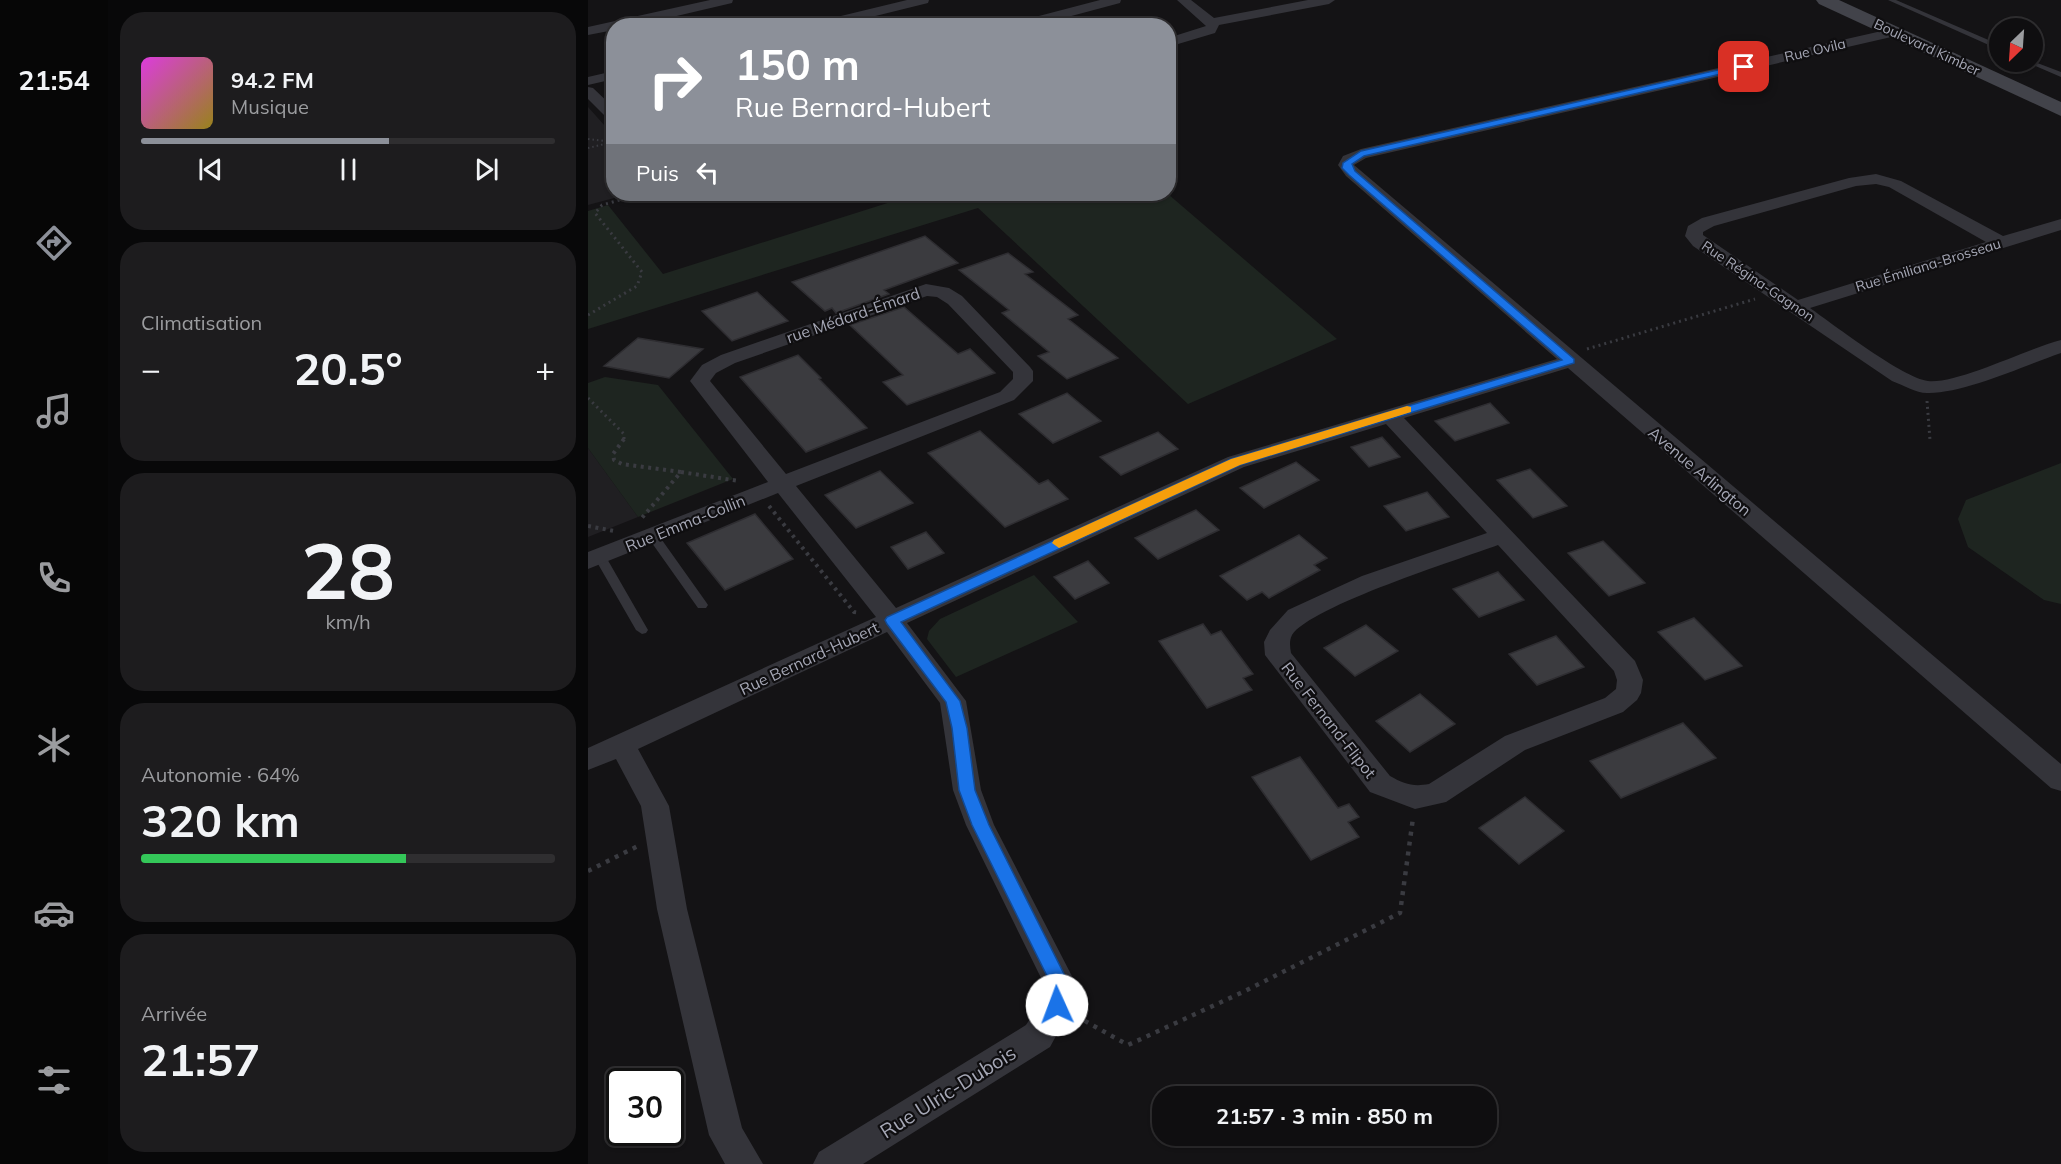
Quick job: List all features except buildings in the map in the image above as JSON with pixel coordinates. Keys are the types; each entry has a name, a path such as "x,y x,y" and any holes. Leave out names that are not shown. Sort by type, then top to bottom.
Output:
{"street":[{"path":"649,18 727,0"},
{"path":"850,18 923,0"},
{"path":"1047,18 1115,0"},
{"path":"1176,41 1210,30 1213,26 1183,0"},
{"path":"1211,22 1329,0"},
{"name":"Boulevard Kimber","path":"1825,0 2061,110"},
{"path":"588,31 606,28"},
{"name":"Rue Ovila","path":"1350,159 1361,154 1895,32"},
{"path":"588,81 606,77"},
{"path":"588,91 606,109"},
{"name":"Avenue Arlington","path":"1350,159 1346,165 1352,173 1574,357 2061,780"},
{"name":"Rue Régina-Gagnon","path":"2000,242 1895,184 1876,179 1855,181 1707,222 1694,230 1694,236 1700,242 1899,377 1926,387 1950,385 2061,346"},
{"name":"Rue Émiliana-Brosseau","path":"1795,306 2061,224"},
{"name":"rue Médard-Émard","path":"782,484 1007,396 1023,381 1023,371 955,300 942,292 926,290 728,358 709,369 700,381 782,484 892,620"},
{"name":"Rue Bernard-Hubert","path":"588,760 1236,462 1574,357"},
{"name":"Rue Fernand-Flipot","path":"1389,415 1626,666 1630,680 1628,693 1614,705 1515,743 1436,794 1415,798 1396,792 1380,784 1278,655 1277,642 1284,627 1297,616 1367,583 1502,536"},
{"name":"Rue Emma-Collin","path":"594,559 782,484"},
{"path":"892,620 953,701 967,790 980,825 1059,982 1057,1005"},
{"path":"622,745 655,806 672,909 726,1135 745,1164"},
{"name":"Rue Ulric-Dubois","path":"831,1164 1038,1036 1057,1005"}],"lane":[{"path":"1891,0 1989,43"},
{"path":"2043,67 2061,75"},
{"path":"653,536 702,605"},
{"path":"594,559 642,630"}],"path":[{"path":"588,139 606,141"},
{"path":"588,148 606,144"},
{"path":"588,315 637,286 641,280 642,272 595,213 602,205 616,201"},
{"path":"1574,357 1764,296"},
{"path":"1927,394 1930,440"},
{"path":"588,398 624,434 624,440 614,454 614,460 622,464 743,482"},
{"path":"632,523 641,519 681,472"},
{"path":"767,503 854,612 863,613"},
{"path":"588,526 620,532"},
{"path":"604,534 622,527"},
{"path":"1057,1005 1128,1045 1243,992 1400,914 1413,812"},
{"path":"588,871 660,836"}],"shaded area":[{"path":"588,107 606,127 606,200 588,205"},
{"path":"894,201 1176,201 1337,339 1188,404 978,208 588,329 588,211 608,205 663,274"},
{"path":"605,377 658,385 733,479 638,517 588,448 588,383"},
{"path":"588,448 638,517 588,537"},
{"path":"2061,463 2061,604 2044,600 1968,547 1958,519 1966,500"},
{"path":"1034,575 1078,622 956,677 927,639 929,631 940,619"}],"slow traffic":[{"path":"1059,543 1236,462 1407,409"}],"route":[{"path":"1057,1005 1059,982 980,825 967,790 953,701 892,620 1236,462 1570,361 1352,173 1347,168 1347,163 1361,154 1744,67"}]}
